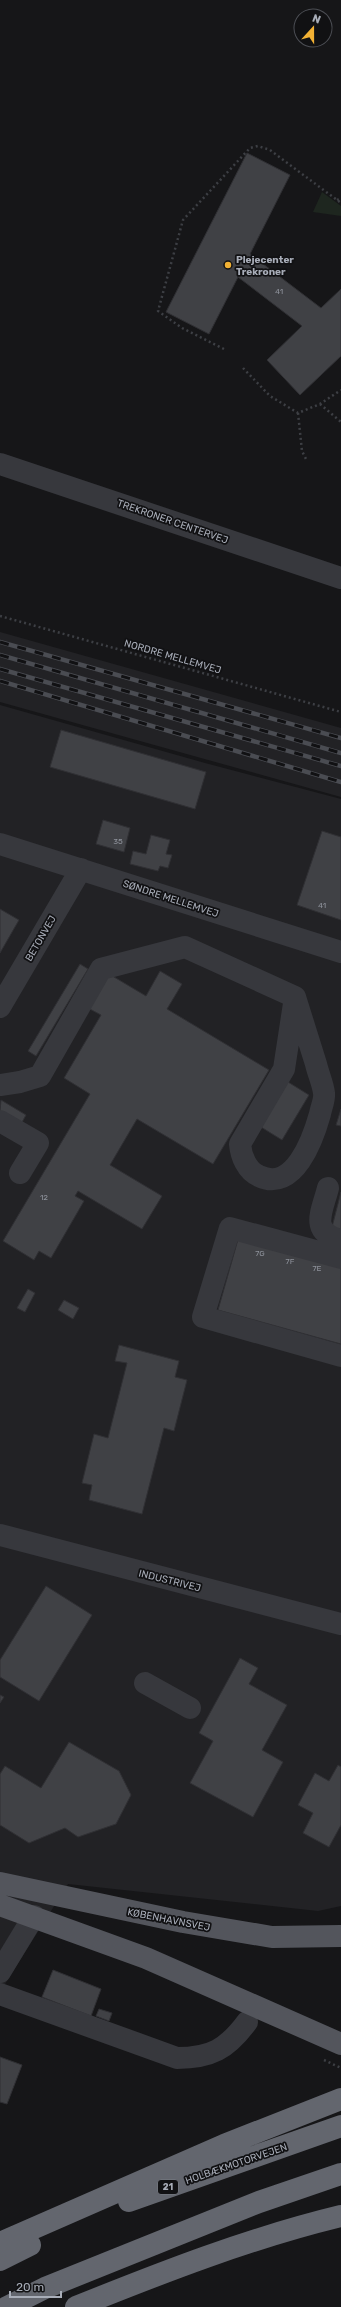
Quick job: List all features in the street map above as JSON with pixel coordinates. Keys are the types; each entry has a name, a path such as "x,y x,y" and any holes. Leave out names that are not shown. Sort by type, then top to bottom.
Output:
{"highway":[{"path":"0,2243 224,2144 341,2099"},
{"name":"HOLBÆKMOTORVEJEN","path":"0,2260 105,2209 341,2126"},
{"path":"7,2307 52,2285 259,2202 341,2174"},
{"path":"76,2307 158,2274 302,2226 341,2216"}],"main road":[{"name":"KØBENHAVNSVEJ","path":"0,1882 183,1922 272,1937 341,1936"},
{"path":"0,1905 34,1916 146,1958 341,2044"}],"street":[{"name":"TREKRONER CENTERVEJ","path":"2,463 341,578"},
{"name":"SØNDRE MELLEMVEJ","path":"0,844 341,952"},
{"name":"BETONVEJ","path":"0,1007 81,869"},
{"path":"0,1085 20,1082 40,1076 101,970 185,947 295,997 325,1094 317,1123 305,1152 296,1166 287,1175 277,1180 266,1180 256,1175 241,1155 240,1144 284,1069 295,997"},
{"path":"0,1121 38,1143 20,1173"},
{"path":"328,1188 319,1223 323,1231 330,1237 341,1240"},
{"path":"341,1258 230,1228 203,1317 341,1356"},
{"name":"INDUSTRIVEJ","path":"0,1535 339,1619"},
{"path":"145,1683 190,1708"},
{"path":"0,1972 34,1916"},
{"path":"0,1994 177,2058 198,2058 219,2050 235,2038 247,2022"}],"path":[{"path":"224,349 182,328 158,311 183,220 250,148 258,146 270,150 341,203"},
{"path":"337,200 341,198"},
{"path":"243,368 270,396 298,413"},
{"path":"298,413 320,404 341,390"},
{"path":"320,404 341,422"},
{"path":"298,413 302,451 306,459"},
{"name":"NORDRE MELLEMVEJ","path":"0,616 341,712"}],"shaded area":[{"path":"322,192 341,206 341,216 313,212"},
{"path":"0,632 341,728 341,797 0,702"},
{"path":"0,705 205,763 341,799 341,1906 318,1911 68,1884 0,1992"}],"building":[{"name":"Plejecenter Trekroner","path":"247,153 290,175 250,254 321,308 341,289 341,356 300,395 267,360 302,326 238,277 209,334 166,312"},
{"path":"61,730 206,772 195,809 50,767"},
{"path":"103,820 130,828 124,852 96,844"},
{"path":"322,831 341,837 341,920 297,905"},
{"path":"151,835 170,840 166,854 172,855 168,868 160,866 158,871 130,864 133,851 146,854"},
{"path":"0,909 19,920 0,953"},
{"path":"80,964 88,969 36,1056 28,1051"},
{"path":"160,971 182,984 167,1009 269,1070 213,1164 137,1119 110,1165 162,1196 142,1229 78,1191 75,1196 84,1201 51,1258 39,1251 34,1260 3,1241 90,1094 64,1078 101,1015 88,1008 109,974 146,996"},
{"path":"288,1082 309,1095 282,1140 261,1127"},
{"path":"1,1100 26,1115 21,1124 0,1111"},
{"path":"341,1109 341,1126 336,1125"},
{"path":"341,1192 341,1234 331,1231"},
{"path":"239,1236 341,1264 341,1344 218,1310"},
{"path":"28,1289 35,1293 25,1312 17,1308"},
{"path":"64,1300 79,1308 73,1319 58,1310"},
{"path":"119,1345 179,1361 175,1377 187,1380 174,1431 164,1428 142,1514 89,1500 92,1485 82,1483 94,1434 108,1438 127,1363 115,1361"},
{"path":"46,1586 92,1615 39,1701 0,1677 0,1660"},
{"path":"240,1658 258,1668 249,1684 287,1705 262,1750 283,1762 253,1817 190,1783 213,1741 199,1733"},
{"path":"0,1695 4,1697 0,1703"},
{"path":"69,1742 119,1771 131,1795 116,1824 78,1837 65,1828 29,1843 0,1825 0,1774 5,1766 41,1788"},
{"path":"338,1765 341,1767 341,1825 329,1847 303,1833 313,1813 298,1805 315,1773 329,1781"},
{"path":"53,1970 101,1989 91,2016 42,1997"},
{"path":"99,2009 112,2013 109,2021 96,2016"},
{"path":"0,2057 22,2065 7,2104 0,2102"}],"railway":[{"path":"0,642 341,738"},
{"path":"0,655 341,753"},
{"path":"0,669 341,766"},
{"path":"0,681 341,782"}],"place":[{"name":"Plejecenter Trekroner","path":"228,265"}]}
